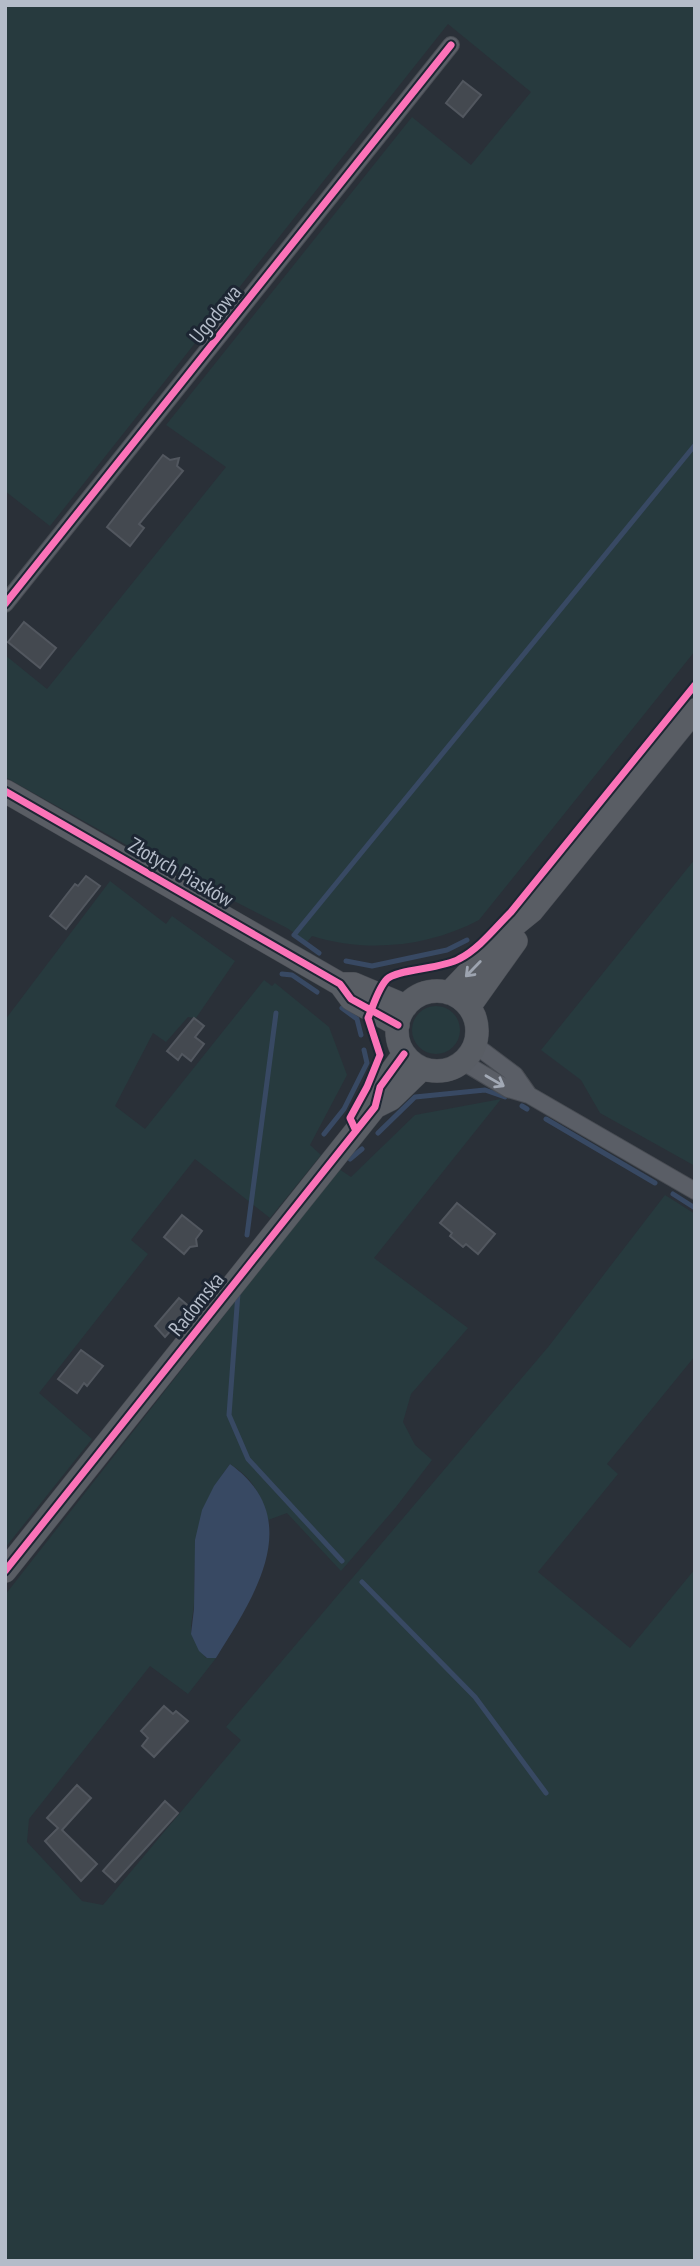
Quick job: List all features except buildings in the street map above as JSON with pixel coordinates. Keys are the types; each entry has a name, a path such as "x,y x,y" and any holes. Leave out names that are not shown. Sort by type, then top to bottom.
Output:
{"street":[{"name":"Ugodowa","path":"5,604 452,45"},
{"path":"449,993 511,928 532,911 695,710"},
{"name":"Złotych Piasków","path":"5,791 340,984 351,999 402,1016"},
{"path":"469,1007 521,935 532,911"},
{"path":"449,993 469,1007 477,1025 469,1054 443,1071 422,1069 404,1054 400,1046 402,1016 423,994 449,993"},
{"name":"Radomska","path":"5,1571 375,1107 380,1087 404,1054"},
{"path":"469,1054 515,1075 529,1095 695,1191"},
{"name":"Radomska","path":"375,1107 391,1099 422,1069"}],"green space":[{"path":"5,5 695,5 695,651 479,920 439,936 397,944 354,944 312,936 307,942 287,928 148,857 5,777 5,655 47,689 226,467 166,425 412,117 471,165 531,92 448,24 50,526 5,491"},
{"path":"695,859 695,1166 600,1113 581,1080 541,1050"},
{"path":"110,881 166,924 172,916 235,961 196,1018 188,1017 166,1042 153,1033 115,1106 145,1129 264,980 272,986 275,983 329,1027 347,1075 310,1145 321,1155 270,1218 195,1159 131,1240 148,1254 39,1393 92,1439 5,1548 5,1020"},
{"path":"436,1006 453,1013 460,1030 453,1047 436,1054 419,1047 412,1030 419,1013"},
{"path":"501,1099 374,1258 468,1328 411,1394 403,1422 415,1445 432,1460 341,1571 287,1513 268,1520 255,1488 245,1475 230,1464 209,1498 196,1546 191,1632 206,1658 216,1658 188,1694 150,1666 29,1819 27,1842 82,1901 103,1905 241,1740 226,1727 549,1346 665,1195 695,1214 695,1356 607,1464 618,1474 538,1572 630,1648 695,1569 695,2261 5,2261 5,1595 339,1169 351,1177 415,1115"}],"water":[{"path":"230,1464 253,1486 266,1509 269,1533 266,1559 245,1610 216,1658 207,1658 199,1651 191,1634 195,1540 202,1510 214,1486"}],"waterway":[{"path":"319,953 294,935 695,445"},
{"path":"346,961 372,966 447,950 467,940"},
{"path":"282,974 292,975 317,992"},
{"path":"342,1008 357,1019 361,1035"},
{"path":"247,1235 276,1013"},
{"path":"324,1134 344,1109 367,1063 364,1050"},
{"path":"378,1133 415,1097 485,1090 505,1097"},
{"path":"522,1106 527,1109"},
{"path":"546,1119 655,1183"},
{"path":"350,1159 362,1149"},
{"path":"673,1194 695,1208"},
{"path":"238,1293 229,1415 248,1459 342,1561"},
{"path":"362,1582 475,1697 546,1793"}],"cycle path":[{"path":"5,604 451,45"},
{"path":"356,1131 350,1118 380,1055 368,1018 378,992 387,979 400,973 451,962 480,944 511,912 695,685"},
{"path":"5,791 340,984 351,999 398,1025"},
{"path":"5,1571 375,1107 380,1087 404,1054"}]}
